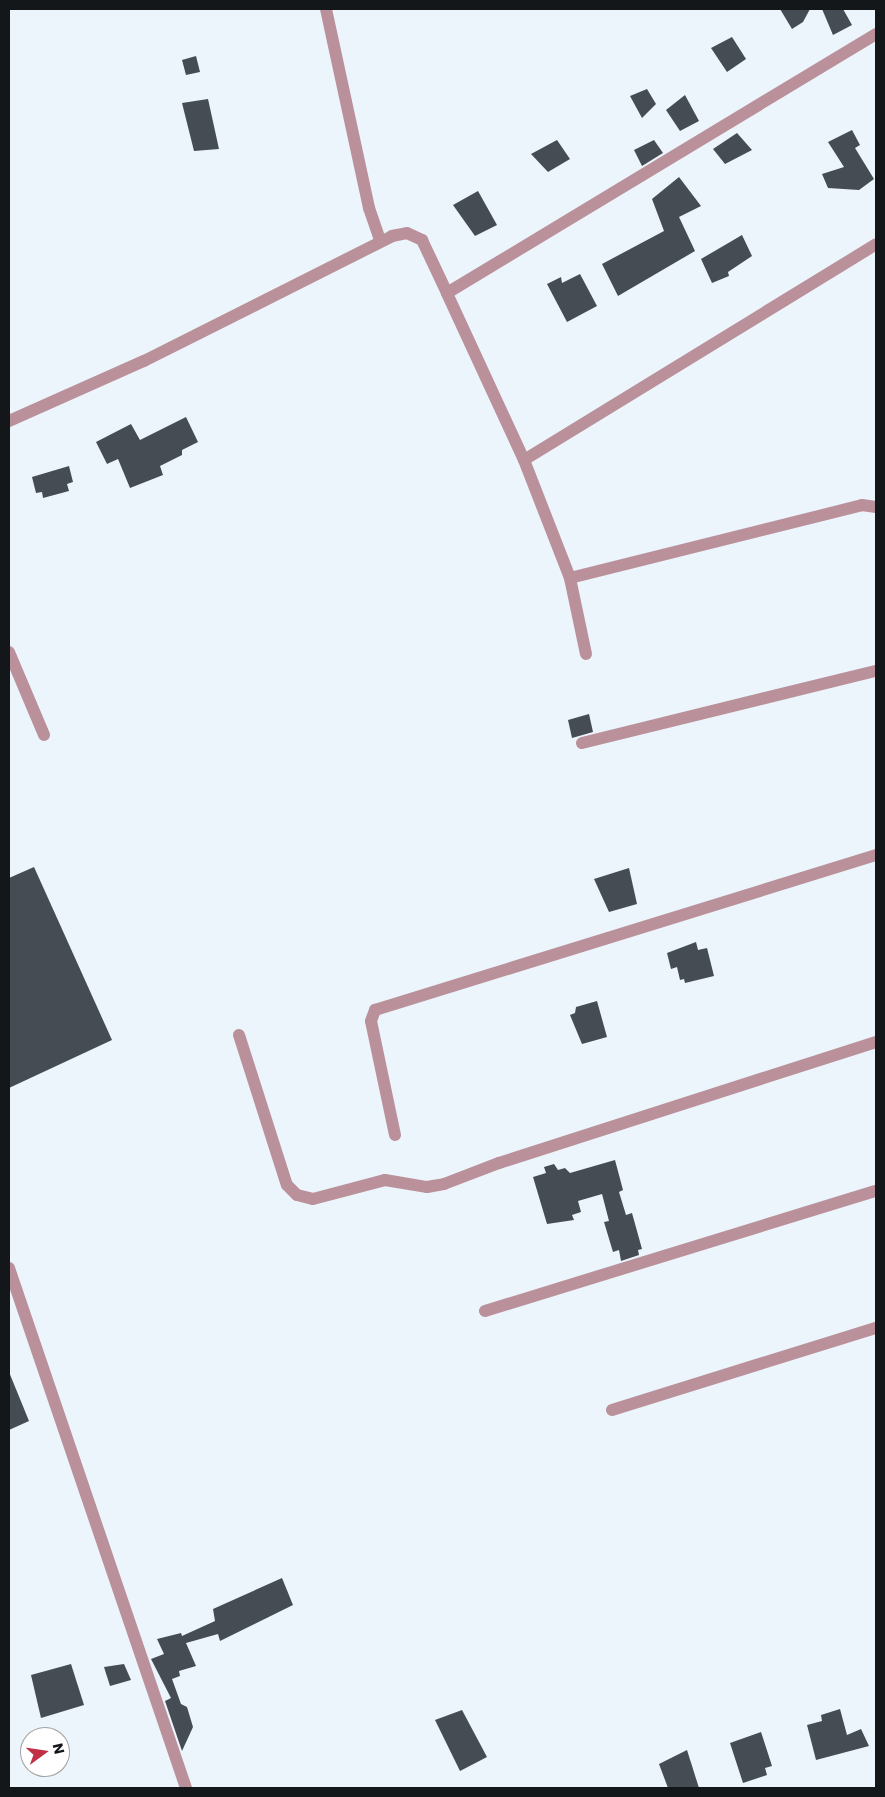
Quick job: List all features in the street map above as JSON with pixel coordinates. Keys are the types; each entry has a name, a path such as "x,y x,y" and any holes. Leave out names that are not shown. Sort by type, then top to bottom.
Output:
{"street":[{"path":"326,9 369,208 380,240"},
{"path":"447,293 876,34"},
{"path":"9,421 225,322 380,240 407,233 417,236 447,293 524,460 570,578 586,654"},
{"path":"524,460 876,244"},
{"path":"570,578 862,505 876,507"},
{"path":"9,652 44,735"},
{"path":"582,743 876,671"},
{"path":"395,1135 371,1022 375,1010 876,855"},
{"path":"239,1035 287,1184 297,1195 313,1199 379,1180 395,1179 427,1187 444,1184 499,1164 876,1042"},
{"path":"485,1311 876,1191"},
{"path":"9,1268 186,1788"},
{"path":"612,1410 876,1328"}],"building":[{"path":"780,9 810,9 803,22 792,29"},
{"path":"822,9 843,9 852,25 833,35"},
{"path":"732,37 746,59 727,72 711,48"},
{"path":"196,56 200,72 186,75 182,60"},
{"path":"647,89 656,104 642,118 630,96"},
{"path":"685,95 699,121 680,131 666,110"},
{"path":"208,99 219,149 194,151 182,103"},
{"path":"852,130 860,145 855,148 874,179 859,190 828,188 822,174 844,167 828,142"},
{"path":"737,133 752,150 725,164 713,149"},
{"path":"557,140 570,159 548,172 531,154"},
{"path":"654,140 663,153 642,166 634,150"},
{"path":"679,177 701,206 679,217 695,251 618,296 602,264 664,231 652,199"},
{"path":"478,191 497,225 475,236 453,205"},
{"path":"742,235 752,256 728,272 729,276 712,283 701,259"},
{"path":"580,274 597,306 567,322 547,284 561,277 562,283"},
{"path":"186,417 198,442 182,450 182,455 160,466 163,475 130,488 118,459 107,464 96,442 131,424 140,440"},
{"path":"69,466 73,482 67,484 69,491 43,498 42,492 36,493 32,477"},
{"path":"589,714 593,732 572,738 568,720"},
{"path":"34,867 112,1040 9,1088 9,878"},
{"path":"629,868 637,904 609,912 594,879"},
{"path":"696,942 698,950 707,948 714,976 685,983 684,979 680,980 677,967 671,969 667,953"},
{"path":"597,1001 607,1037 582,1044 570,1015 575,1013 576,1007"},
{"path":"615,1160 623,1190 619,1192 626,1215 632,1213 642,1249 638,1250 639,1255 621,1261 619,1250 613,1252 604,1222 609,1221 602,1194 578,1201 581,1212 572,1215 574,1220 547,1224 533,1177 546,1173 544,1167 554,1164 558,1170 565,1168 570,1173"},
{"path":"9,1372 29,1421 9,1430"},
{"path":"282,1578 293,1605 220,1641 218,1634 186,1643 196,1666 179,1671 180,1676 172,1679 181,1704 187,1707 193,1727 182,1751 165,1701 171,1698 151,1659 164,1654 157,1639 181,1633 182,1636 215,1621 213,1609"},
{"path":"71,1664 84,1705 41,1718 31,1675"},
{"path":"124,1664 131,1680 110,1686 104,1667"},
{"path":"840,1709 847,1735 861,1729 869,1746 816,1760 807,1725 822,1721 821,1715"},
{"path":"462,1710 487,1757 460,1771 435,1720"},
{"path":"761,1732 772,1766 765,1768 767,1775 743,1783 730,1743"},
{"path":"687,1750 699,1788 668,1788 659,1764"}]}
